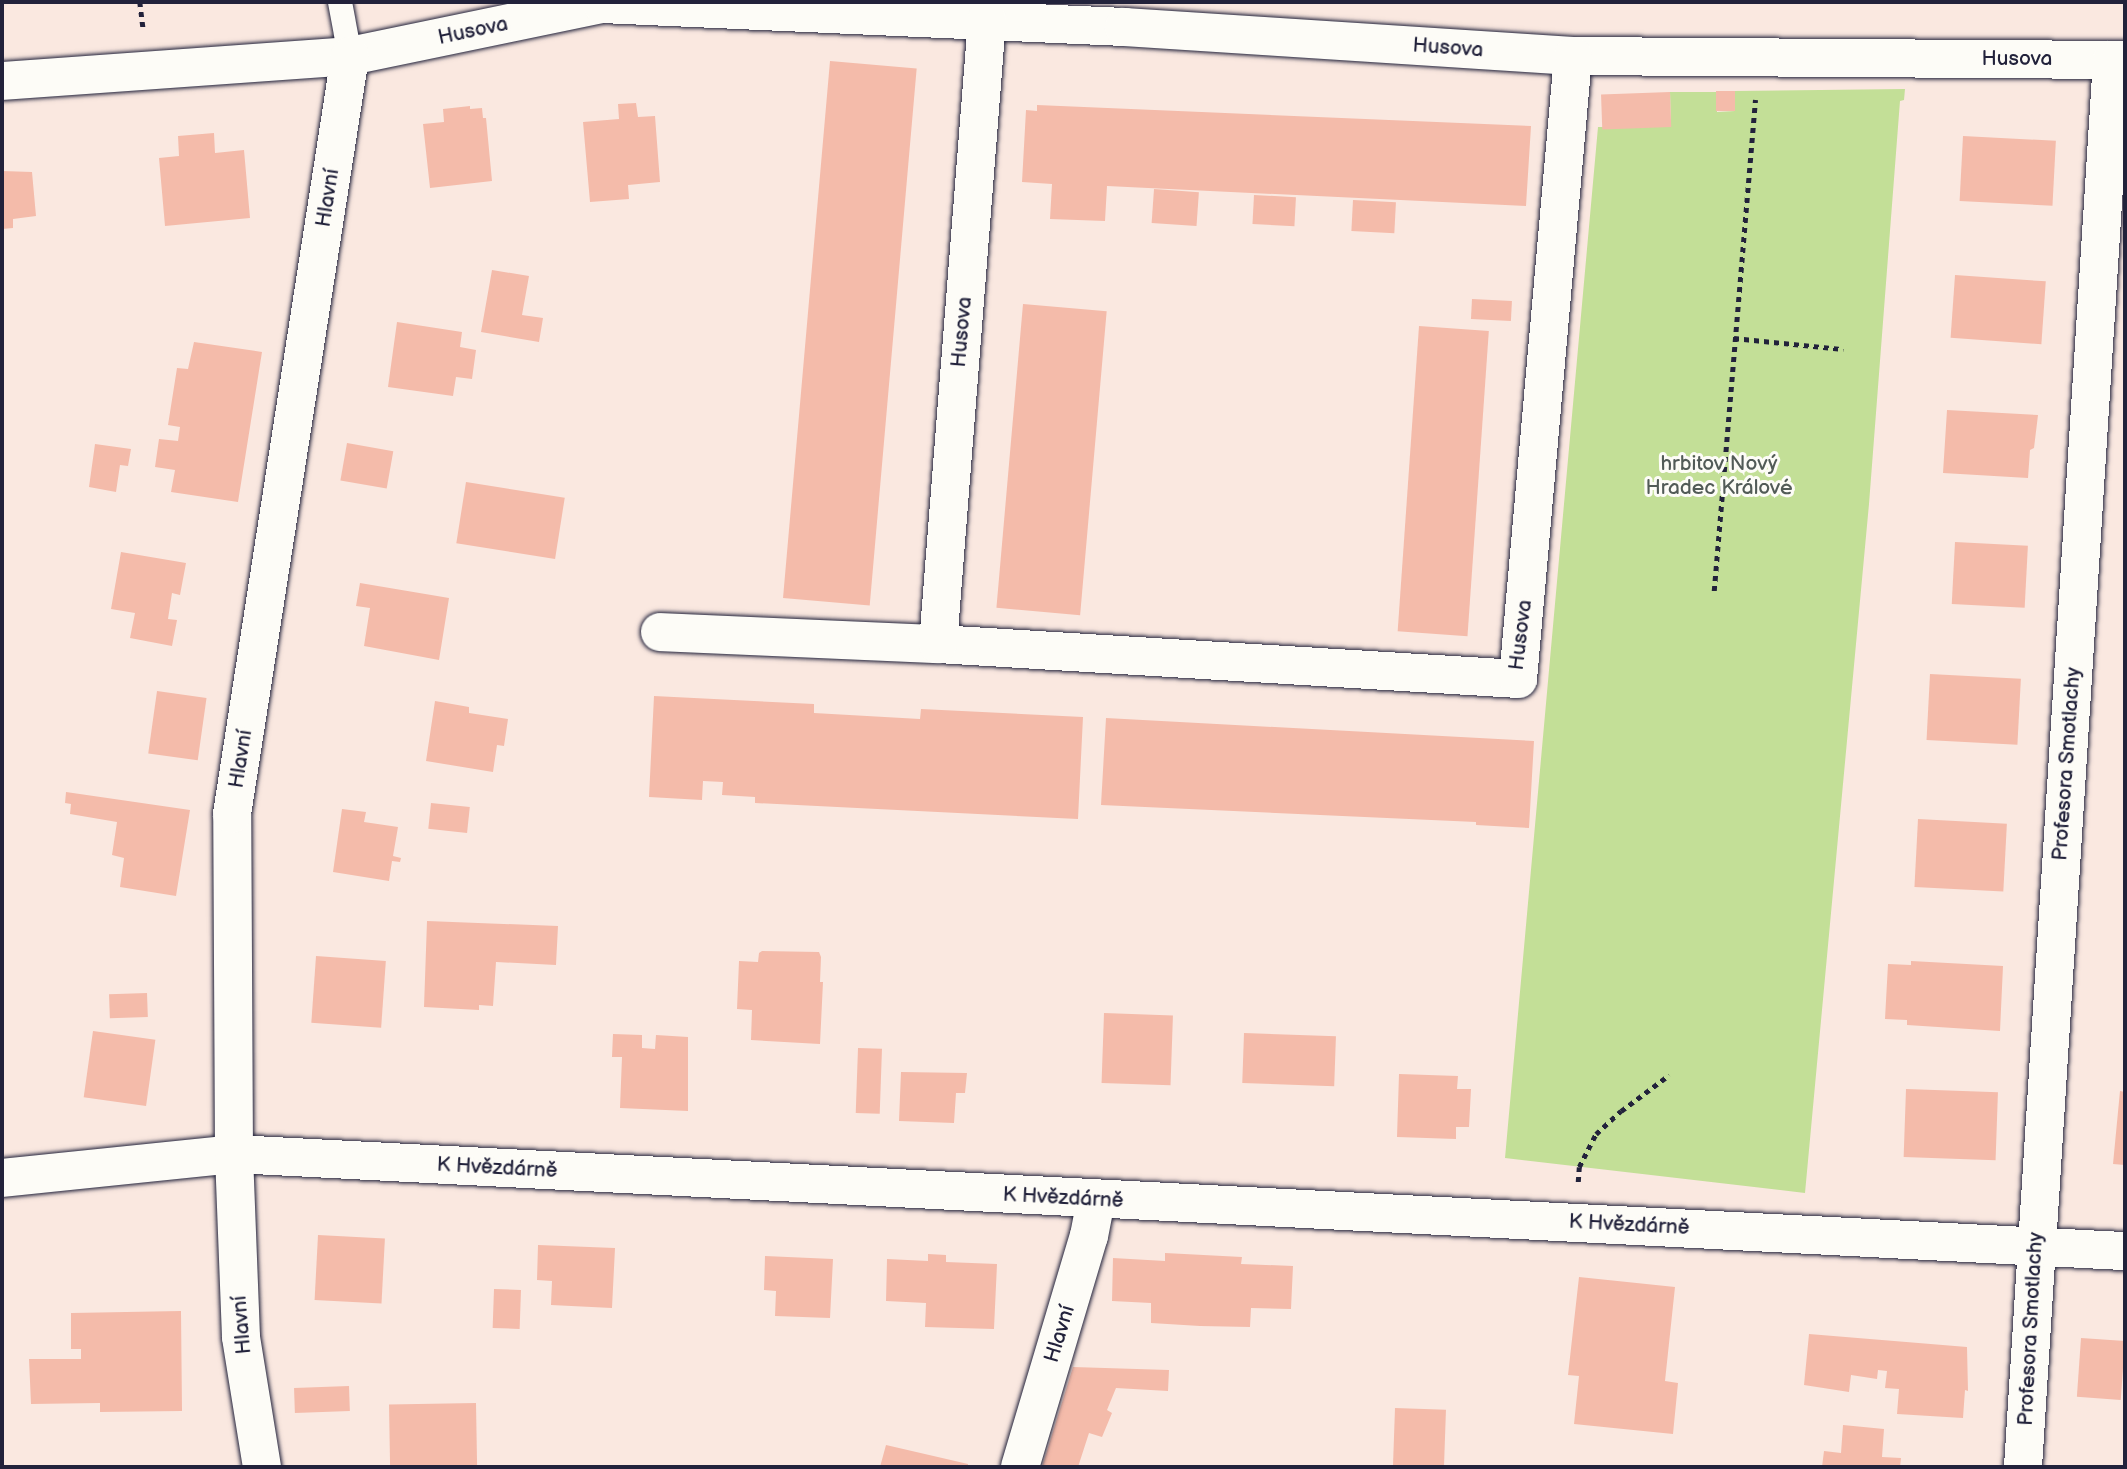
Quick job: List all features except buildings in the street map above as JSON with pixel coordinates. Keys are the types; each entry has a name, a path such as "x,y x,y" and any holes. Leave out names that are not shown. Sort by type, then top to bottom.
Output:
{"street":[{"name":"Husova","path":"2,81 349,56 602,4 987,20 1573,56 2119,60"},
{"name":"Husova","path":"938,644 987,20"},
{"name":"Hlavní","path":"262,1467 241,1337 234,1154 232,814 349,56"},
{"name":"Husova","path":"660,632 938,644 1518,679 1573,56"},
{"name":"Profesora Smotlachy","path":"2023,1467 2119,60"},
{"name":"K Hvězdárně","path":"2,1178 234,1154 2125,1251"},
{"name":"Hlavní","path":"1020,1467 1089,1236 1096,1199"}],"lane":[{"path":"340,2 349,56"}],"path":[{"path":"1714,591 1756,91"},
{"path":"1734,338 1843,349"},
{"path":"1579,1167 1596,1133 1620,1111 1669,1075"}],"green space":[{"name":"hrbitov Nový Hradec Králové","path":"1905,89 1904,100 1900,101 1869,504 1805,1193 1505,1158 1598,127 1671,127 1670,92 1716,92 1717,112 1735,111 1735,91"}]}
